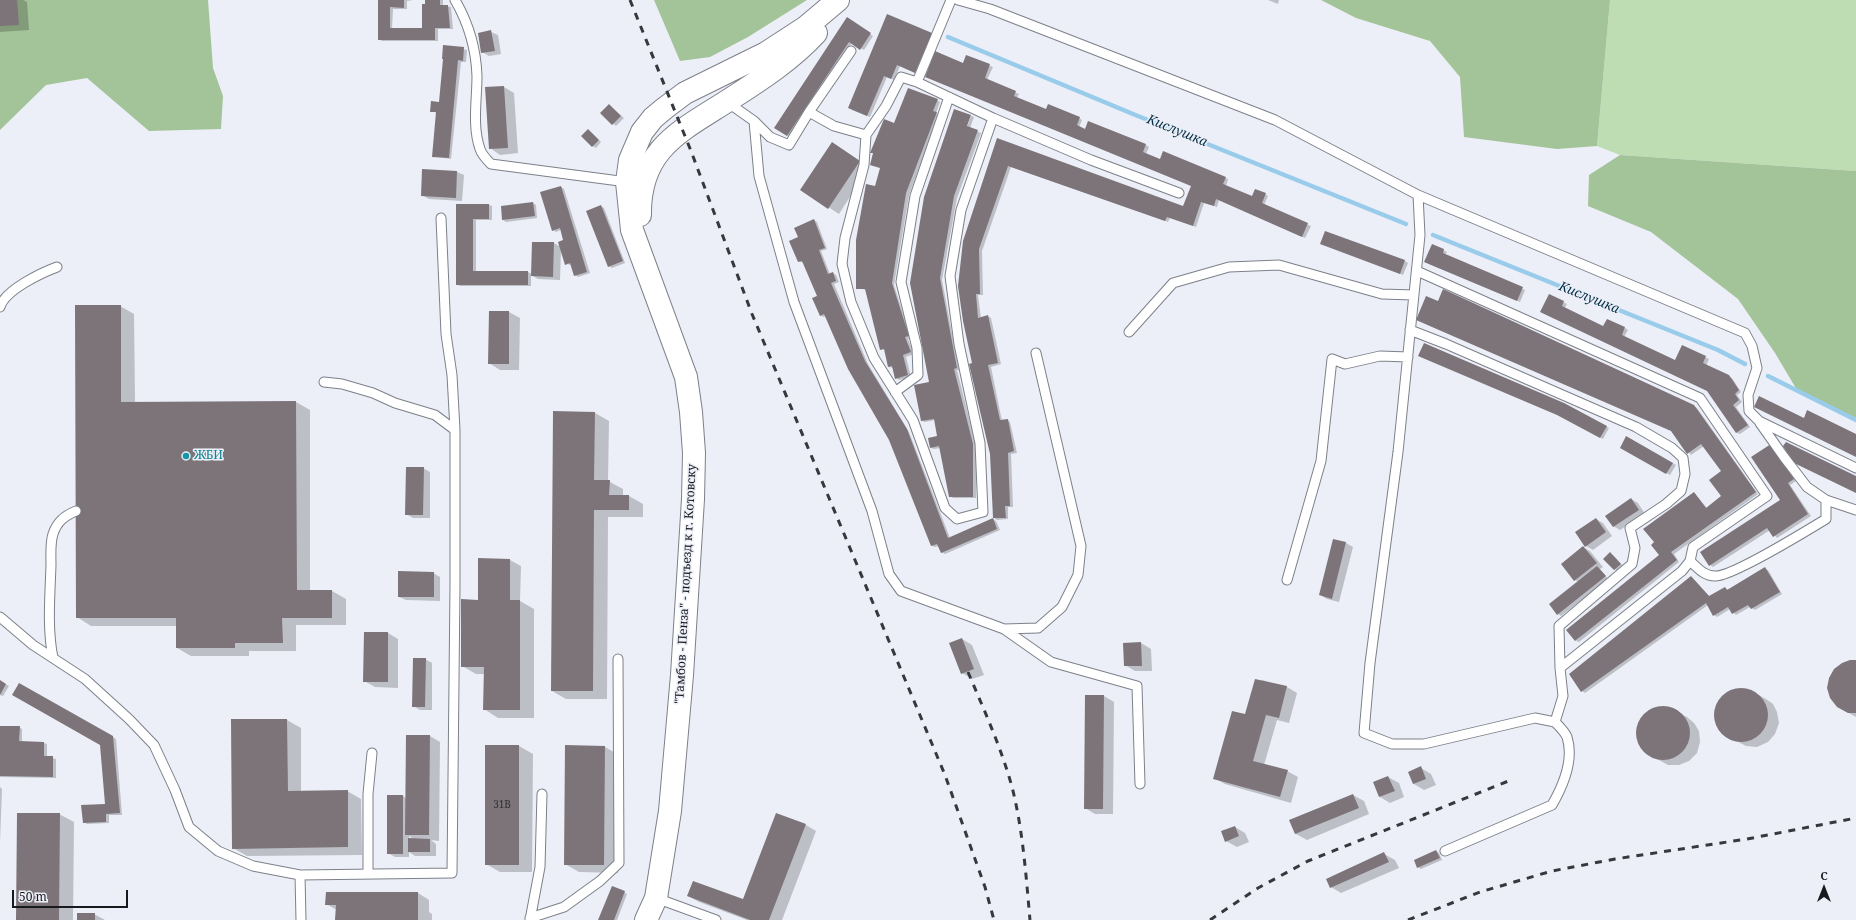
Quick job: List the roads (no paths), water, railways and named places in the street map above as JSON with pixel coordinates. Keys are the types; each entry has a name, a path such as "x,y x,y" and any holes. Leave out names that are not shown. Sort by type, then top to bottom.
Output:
{"main road":[{"name":"\"Тамбов - Пенза\" - подъезд к г. Котовску","path":"646,920 656,898 670,811 682,675 693,499 694,454 691,412 686,377 632,230 627,182 630,160 642,132 653,118 685,93 766,53 806,27 838,0"},
{"name":"\"Тамбов - Пенза\" - подъезд к г. Котовску","path":"641,254 640,201 643,182 651,164 663,146 676,134 727,102 772,71 808,42 832,16 843,0"}],"lane":[{"path":"455,0 464,15 473,44 476,76 476,132 481,151 491,164 627,182"},
{"path":"917,82 951,0"},
{"path":"958,0 990,9 1275,120 1418,195 1745,333 1752,346 1757,368 1748,395 1749,411 1759,421 1784,457 1807,486 1826,500 1856,510"},
{"path":"727,102 754,121 770,137 790,145 809,112 851,51"},
{"path":"993,118 961,210 950,276 959,344 980,443 983,512 957,519 945,508 913,420 874,358 851,302 842,264 845,238 864,165 866,135 886,106 901,77 917,82 993,118 1091,160 1178,193"},
{"path":"896,392 918,375 917,348 900,282 915,196 949,97"},
{"path":"809,112 834,126 866,135"},
{"path":"754,121 759,176 794,302 872,511 889,574 901,591 1004,629 1051,662 1137,686 1140,784"},
{"path":"1418,195 1420,235 1417,271 1398,452 1370,662 1364,733 1392,744 1424,744 1535,718 1556,722 1567,737 1569,760 1560,790 1552,805 1445,851"},
{"path":"0,617 33,645 85,679 129,719 154,745 175,790 189,827 218,851 253,866 300,875 452,873 455,430 452,375 446,334 441,218"},
{"path":"1129,332 1173,283 1229,267 1279,265 1382,294 1414,295"},
{"path":"0,307 12,292 24,283 57,267"},
{"path":"1417,271 1700,398 1767,496 1693,547 1690,561 1682,571 1560,668"},
{"path":"1410,330 1446,344 1636,427 1672,448 1683,458 1685,474 1681,491 1666,504 1630,528 1635,548 1632,564 1559,626 1560,668 1563,696 1556,722"},
{"path":"1004,629 1038,628 1062,607 1078,575 1080,546 1036,353"},
{"path":"1287,580 1321,461 1332,359 1345,364 1380,356 1408,357"},
{"path":"324,382 342,384 373,393 395,403 435,415 455,430"},
{"path":"1759,421 1856,468"},
{"path":"1690,561 1703,574 1716,577 1740,568 1826,519 1826,500"},
{"path":"53,658 49,623 52,535 59,522 66,515 76,511"},
{"path":"530,919 564,907 600,881 619,862 618,659"},
{"path":"368,874 368,794 372,753"},
{"path":"530,919 540,867 542,794"},
{"path":"300,875 301,920"},
{"path":"656,898 716,920"}],"waterway":[{"name":"Кислушка","path":"948,37 1133,114 1406,224"},
{"name":"Кислушка","path":"1433,235 1718,350 1745,364"},
{"name":"Кислушка","path":"1768,376 1856,420"}],"railway":[{"path":"630,0 691,151 752,314 945,775 985,887 994,920"},
{"path":"968,672 997,743 1012,787 1021,836 1030,920"},
{"path":"1210,920 1258,888 1308,861 1511,780"},
{"path":"1408,920 1480,892 1552,871 1615,859 1747,839 1856,818"}],"place":[{"name":"ЖБИ","path":"186,456"}]}
